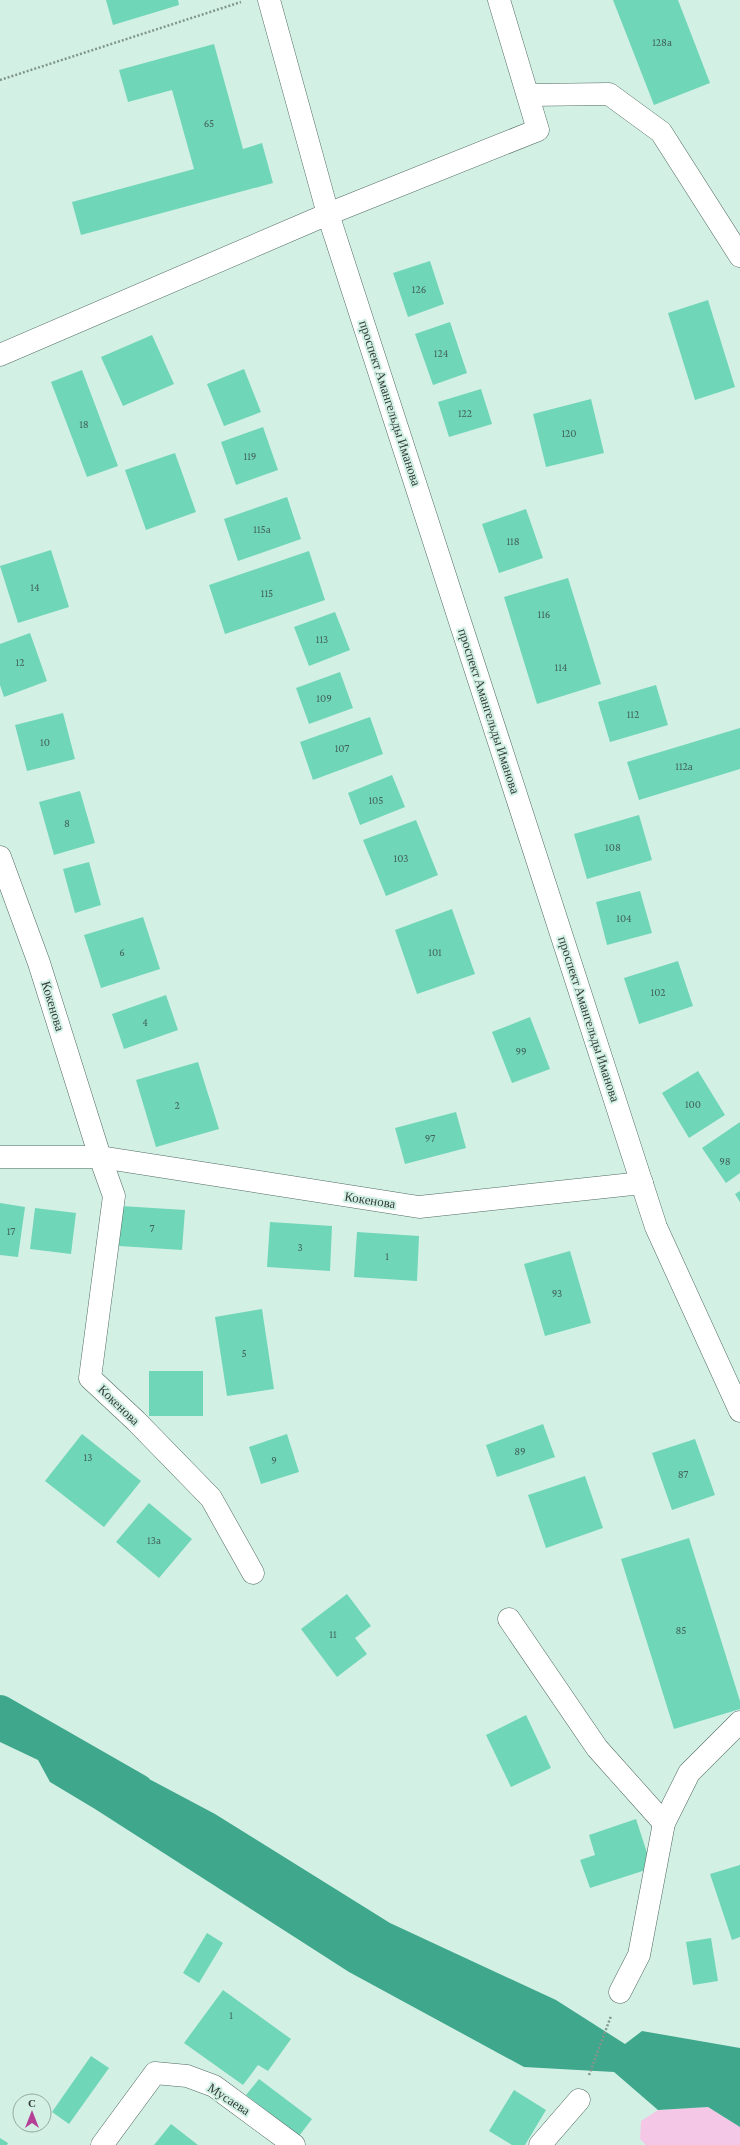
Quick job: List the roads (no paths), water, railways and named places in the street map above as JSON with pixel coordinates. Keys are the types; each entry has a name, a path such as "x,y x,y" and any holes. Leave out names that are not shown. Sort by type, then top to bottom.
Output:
{"street":[{"name":"проспект Амангельды Иманова","path":"269,0 328,214 656,1227 740,1412"},
{"path":"0,355 328,214 538,130 500,0"},
{"path":"528,95 609,94 661,132 740,256"},
{"name":"Кокенова","path":"0,857 39,963 100,1157 114,1196 90,1378 136,1421 211,1498 253,1573"},
{"name":"Кокенова","path":"0,1157 100,1157 419,1208 642,1183"},
{"path":"509,1619 597,1748 664,1823"},
{"path":"620,1992 639,1955 664,1823 689,1773 740,1722"},
{"name":"Мусаева","path":"102,2145 155,2073 187,2076 214,2086 294,2145"},
{"path":"540,2145 580,2100"}],"waterway":[{"path":"0,1711 138,1790"}]}
